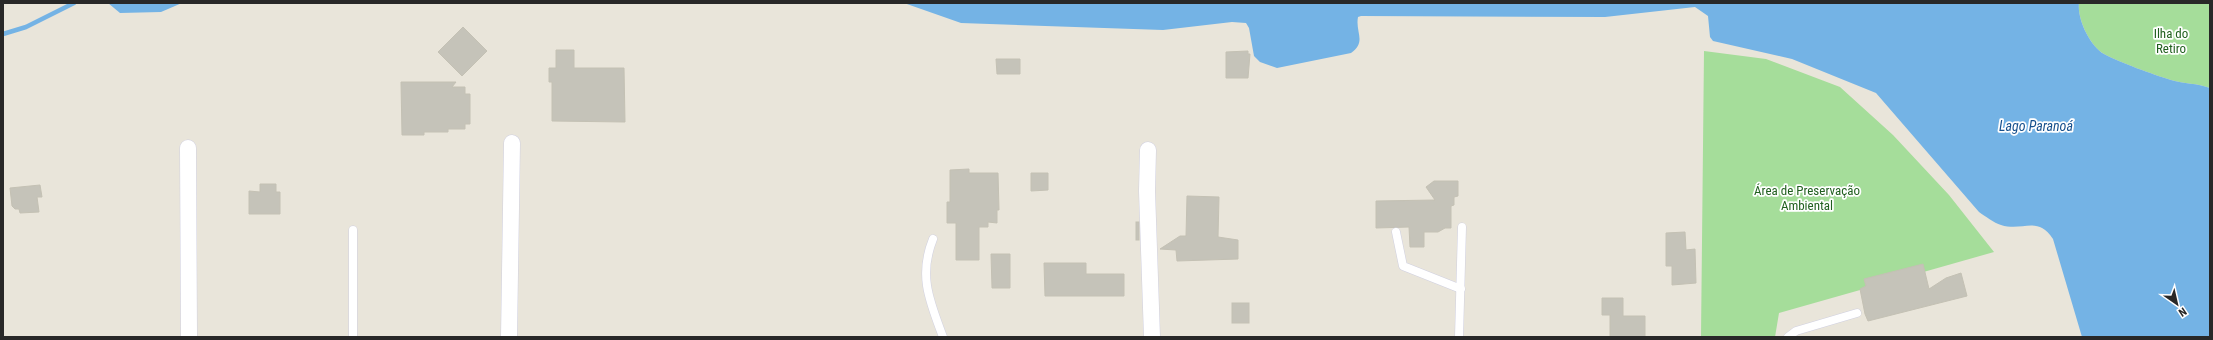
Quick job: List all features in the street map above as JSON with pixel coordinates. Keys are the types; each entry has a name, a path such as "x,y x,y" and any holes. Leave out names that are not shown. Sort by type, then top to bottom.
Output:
{"street":[{"path":"510,337 512,143"},
{"path":"188,148 189,337"},
{"path":"1148,150 1147,191 1152,337"}],"lane":[{"path":"1459,337 1462,227"},
{"path":"353,230 353,337"},
{"path":"1396,232 1403,266 1461,289"},
{"path":"932,239 927,254 925,272 927,293 943,337"},
{"path":"1788,337 1796,331 1857,313"}],"green space":[{"name":"Ilha do Retiro","path":"2079,3 2210,3 2210,88 2171,80 2146,72 2104,54 2089,39 2080,17"},
{"name":"Área de Preservação Ambiental","path":"1704,51 1766,59 1840,87 1893,135 1949,195 1994,252 1779,313 1775,337 1701,337"}],"water":[{"path":"108,3 182,3 161,12 120,13"},
{"name":"Lago Paranoá","path":"904,3 2079,3 2080,17 2089,39 2104,54 2146,72 2171,80 2210,88 2210,337 2082,337 2053,239 2047,232 2035,226 2009,227 2001,225 1979,212 1876,93 1792,59 1713,41 1710,37 1708,16 1695,7 1605,17 1361,16 1358,17 1357,22 1359,36 1358,45 1351,53 1277,68 1260,62 1254,56 1249,28 1246,23 1232,22 1163,30 961,23"}],"building":[{"path":"463,27 487,51 462,76 438,52"},
{"path":"556,50 574,50 574,68 624,68 625,122 552,121 552,82 549,82 549,68 556,68"},
{"path":"1248,51 1248,54 1250,54 1248,78 1226,78 1226,52"},
{"path":"996,59 1020,59 1020,74 997,74"},
{"path":"401,82 456,82 452,87 465,87 465,94 470,94 470,124 465,124 465,129 448,129 448,132 424,132 424,135 402,135"},
{"path":"969,169 969,173 998,173 999,210 997,210 997,223 988,222 988,227 979,227 979,260 956,260 956,223 947,223 947,202 950,202 950,170"},
{"path":"1031,173 1048,173 1048,190 1031,191"},
{"path":"1434,181 1458,181 1458,196 1454,197 1454,205 1451,206 1451,228 1445,228 1438,232 1424,232 1424,247 1410,247 1409,227 1376,228 1376,201 1435,200 1426,187"},
{"path":"260,184 276,184 276,192 280,192 280,214 249,214 249,191 260,192"},
{"path":"40,185 42,197 37,197 39,212 20,213 19,209 15,209 12,206 10,188"},
{"path":"1187,196 1219,197 1218,237 1238,240 1238,259 1177,261 1176,250 1160,249 1180,236 1186,236"},
{"path":"1136,222 1139,222 1139,240 1136,240"},
{"path":"1685,232 1686,250 1695,249 1696,283 1672,285 1672,266 1666,266 1666,233"},
{"path":"991,254 1010,254 1010,288 992,288"},
{"path":"1044,263 1086,263 1086,274 1124,274 1124,296 1045,296"},
{"path":"1923,264 1929,289 1946,278 1961,273 1967,296 1868,321 1865,314 1860,289 1866,286 1864,279"},
{"path":"1602,298 1623,298 1623,316 1645,316 1645,337 1610,337 1610,315 1602,315"},
{"path":"1232,303 1249,303 1249,323 1232,323"}],"waterway":[{"path":"3,34 26,27 74,3"}]}
